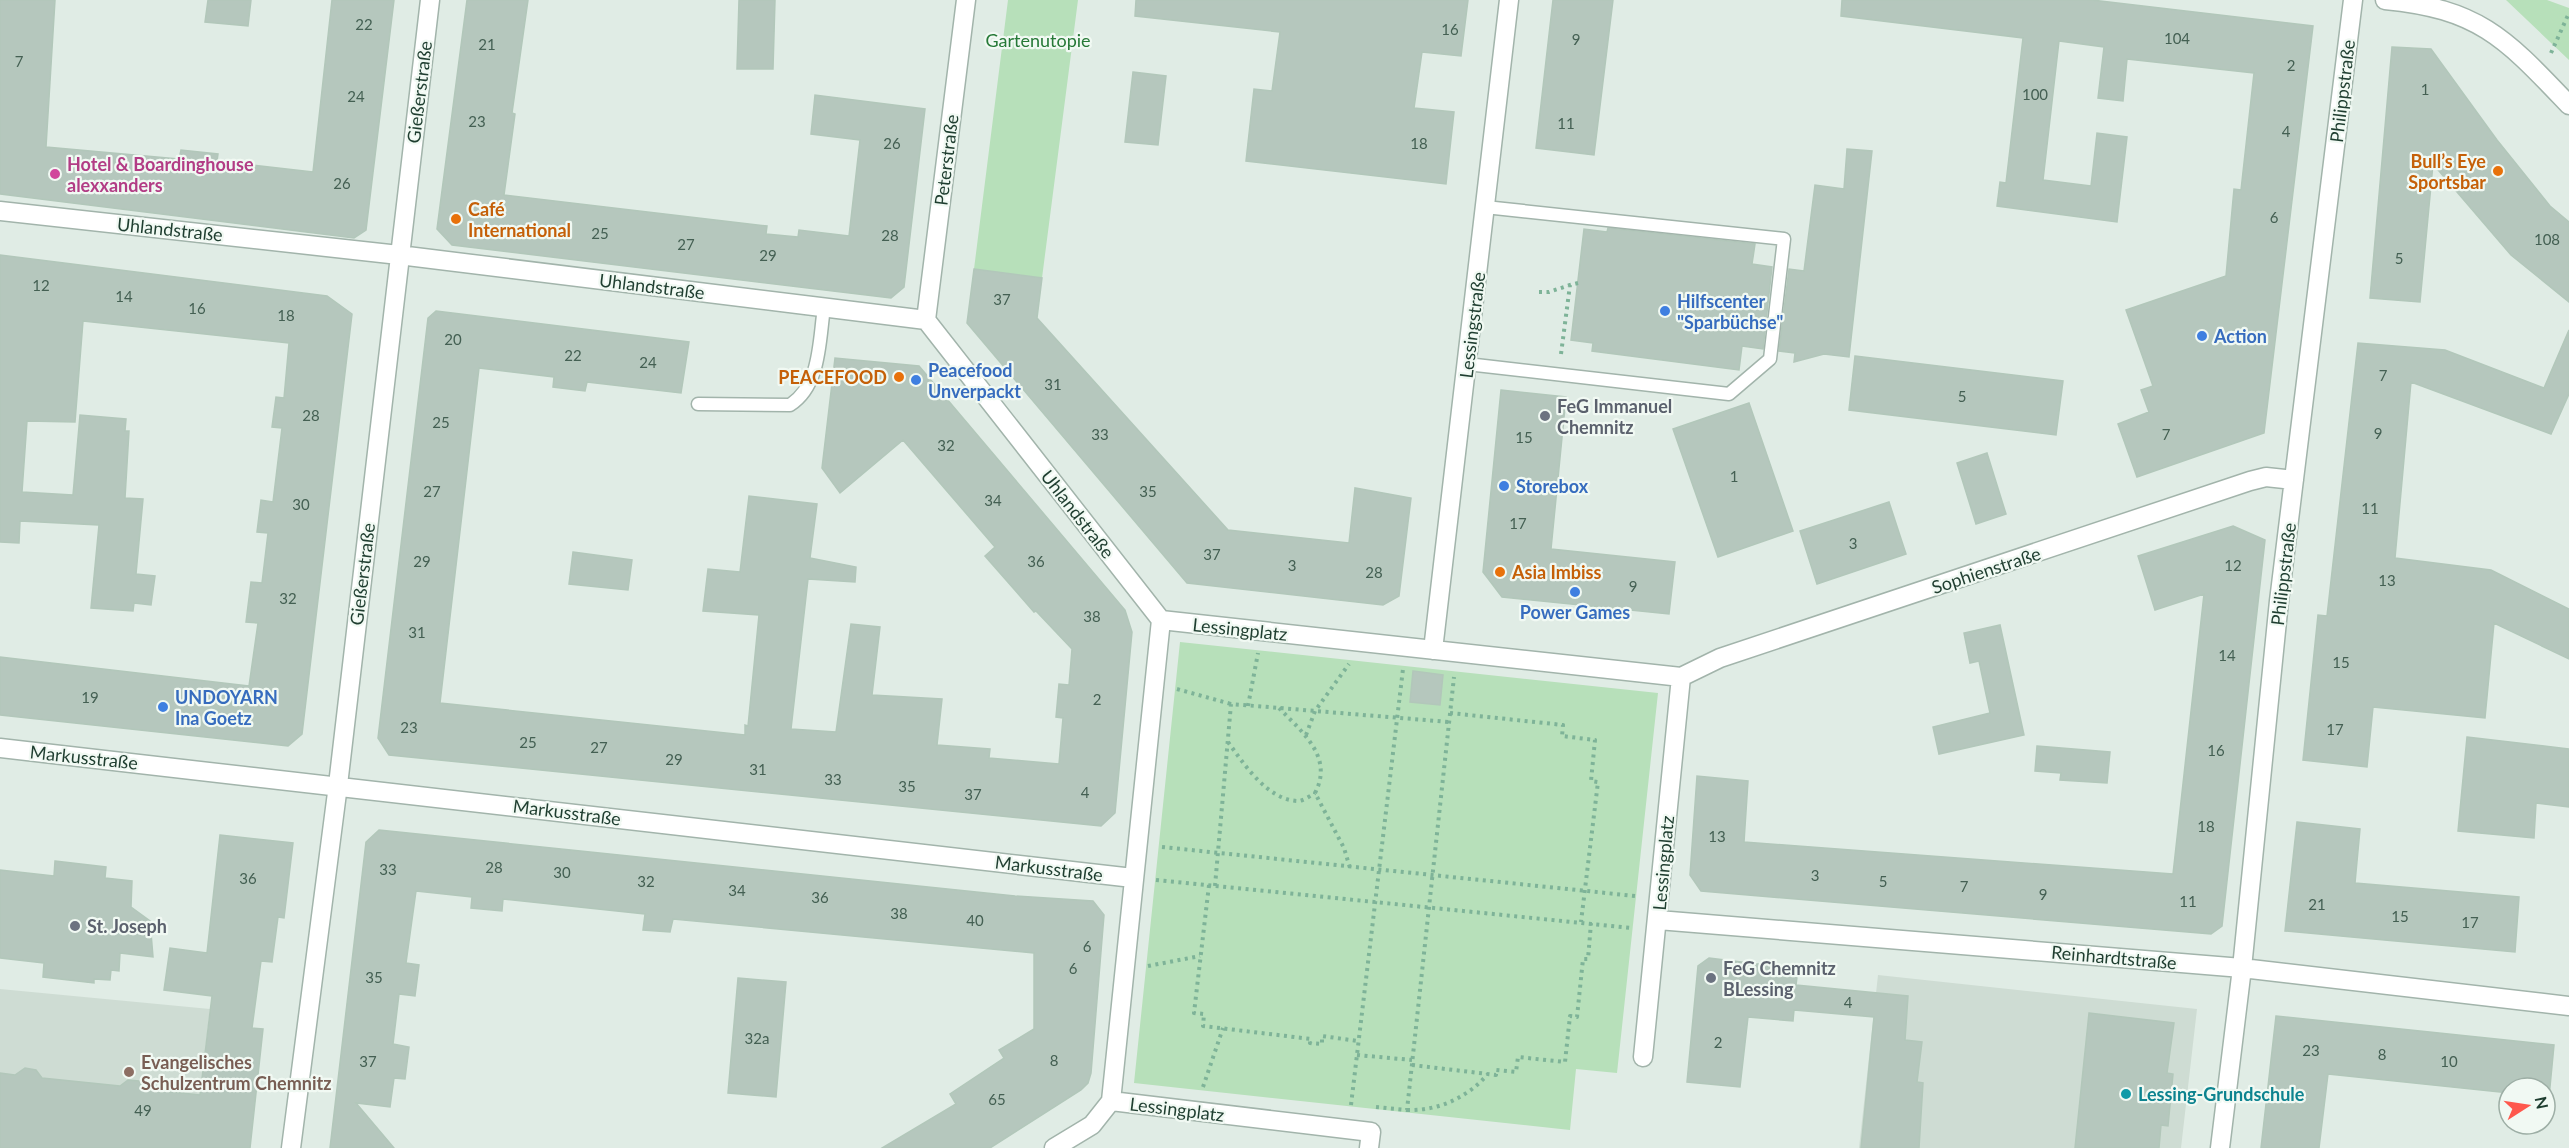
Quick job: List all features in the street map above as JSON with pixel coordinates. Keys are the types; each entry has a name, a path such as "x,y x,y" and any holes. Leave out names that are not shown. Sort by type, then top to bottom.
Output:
{"street":[{"name":"Gießerstraße","path":"291,1148 338,785 430,0"},
{"name":"Peterstraße","path":"926,320 966,0"},
{"name":"Lessingstraße","path":"1433,650 1509,0"},
{"name":"Philippstraße","path":"2220,1148 2242,968 2279,601 2353,0"},
{"path":"2385,0 2434,7 2481,25 2499,36 2525,59 2569,105"},
{"name":"Uhlandstraße","path":"0,211 399,255 926,320 1161,620"},
{"name":"Sophienstraße","path":"1681,677 1720,658 2250,481 2266,477 2294,480"},
{"name":"Lessingplatz","path":"1370,1140 1348,1130 1111,1101 1161,620 1681,677 1643,1057"},
{"name":"Markusstraße","path":"0,748 1133,878"},
{"name":"Reinhardtstraße","path":"1657,925 2242,968 2569,1006"},
{"path":"1054,1148 1092,1125 1111,1101"}],"lane":[{"path":"1467,364 1729,394 1770,359 1784,238 1485,207"},
{"path":"698,404 790,405 800,398 814,374 824,308"}],"path":[{"path":"2550,54 2569,13"},
{"path":"1539,292 1549,292 1578,283"},
{"path":"1559,373 1570,285"},
{"path":"1248,706 1262,631"},
{"path":"1306,735 1315,711 1365,643"},
{"path":"1348,1130 1406,647"},
{"path":"1407,1110 1457,652"},
{"path":"1155,682 1231,704 1449,722"},
{"path":"1215,886 1231,704"},
{"path":"1228,741 1262,783 1284,798 1300,801 1315,793 1320,783 1322,768 1306,735 1279,708"},
{"path":"1450,713 1563,725 1562,736 1595,740 1591,781 1598,782 1581,922"},
{"path":"1315,793 1344,848 1350,868"},
{"path":"1137,844 1432,877 1660,898"},
{"path":"1133,878 1591,923 1657,925"},
{"path":"1209,885 1194,1012 1204,1014 1203,1026 1311,1038 1310,1042 1322,1044 1322,1036 1358,1041"},
{"path":"1357,1055 1496,1075 1497,1070 1516,1072 1518,1057 1565,1062 1570,1016 1577,1017 1583,959 1588,959 1591,923"},
{"path":"1124,970 1200,956"},
{"path":"1195,1111 1222,1028"},
{"path":"1374,1107 1407,1110 1442,1107 1480,1083 1488,1074"},
{"path":"1351,1104 1363,1105"}],"shaded area":[{"path":"1878,975 2197,1009 2181,1148 1859,1148"},
{"name":"Evangelisches Schulzentrum Chemnitz","path":"0,989 210,1009 205,1051 258,1058 250,1148 0,1148"}],"green space":[{"name":"Gartenutopie","path":"1008,0 1078,0 1042,278 974,269"},
{"path":"2506,0 2547,0 2569,8 2569,60"},
{"path":"1180,642 1658,693 1617,1073 1576,1069 1570,1130 1134,1083"}],"building":[{"path":"0,0 55,0 46,147 179,159 181,150 218,154 217,161 313,172 332,0 394,0 366,230 354,238 0,194"},
{"path":"208,0 251,0 248,26 205,22"},
{"path":"467,0 528,0 512,113 515,114 504,195 767,226 766,234 798,237 799,230 849,236 860,140 811,134 815,95 925,109 904,287 891,298 452,245 437,229"},
{"path":"739,0 775,0 773,69 737,69"},
{"path":"1136,0 1468,0 1461,56 1422,52 1414,108 1454,112 1446,184 1246,161 1254,89 1272,91 1280,32 1135,16"},
{"path":"1553,0 1613,0 1594,155 1536,148"},
{"path":"1842,0 2092,0 2313,26 2264,433 2137,477 2118,424 2149,412 2141,390 2153,386 2126,310 2226,276 2234,189 2241,190 2254,73 2127,59 2123,101 2098,98 2104,47 2059,41 2043,180 2091,186 2097,133 2127,137 2117,222 1997,206 2000,182 2006,183 2023,38 1841,16"},
{"path":"2392,47 2431,49 2497,140 2550,206 2569,222 2569,302 2511,255 2433,164 2420,302 2370,298"},
{"path":"1133,72 1166,76 1158,145 1125,142"},
{"path":"1847,149 1872,151 1849,357 1824,354 1794,362 1795,353 1779,351 1789,269 1804,271 1815,185 1844,189"},
{"name":"Hilfscenter \"Sparbüchse\"","path":"1608,228 1755,244 1752,264 1772,267 1763,349 1742,346 1739,370 1592,351 1593,343 1571,340 1584,229 1607,232"},
{"path":"0,255 327,296 352,314 302,734 288,746 0,715 0,657 249,686 258,623 246,622 251,582 262,583 268,533 257,532 261,500 273,502 282,428 272,427 276,397 284,398 289,343 83,321 75,422 27,421 22,492 73,495 80,415 126,419 125,431 129,431 125,498 143,499 136,574 155,576 151,605 134,603 133,611 91,608 99,525 20,521 19,543 0,542"},
{"path":"974,269 1042,278 1037,318 1228,530 1349,543 1355,488 1411,498 1399,596 1383,605 1187,583 967,323"},
{"path":"436,311 689,342 681,393 587,382 585,391 553,387 554,377 479,368 440,703 745,735 745,725 748,726 759,615 703,611 708,569 740,572 749,496 817,504 810,558 856,567 855,582 808,579 791,729 836,732 851,624 880,627 872,695 942,699 937,745 990,749 989,758 1059,764 1063,718 1056,717 1059,684 1069,685 1072,649 1036,611 1034,612 985,556 995,547 903,440 840,493 822,468 835,358 919,366 1125,610 1132,632 1115,813 1101,826 389,755 378,738 428,318"},
{"path":"2569,330 2569,394 2551,434 2411,382 2395,558 2491,570 2569,609 2569,659 2494,623 2485,718 2373,707 2367,767 2303,760 2318,615 2327,616 2358,343 2445,350 2544,388"},
{"path":"1855,356 2063,381 2056,435 1849,410"},
{"path":"1501,390 1566,397 1551,549 1675,562 1669,614 1502,597 1483,572"},
{"path":"1749,403 1793,531 1718,557 1673,429"},
{"path":"1987,453 2006,514 1976,524 1957,463"},
{"path":"1889,502 1906,554 1817,584 1800,531"},
{"path":"2233,526 2265,540 2222,926 2211,934 1701,891 1690,875 1697,776 1748,781 1744,842 2173,874 2204,594 2155,610 2138,556"},
{"path":"573,552 632,560 628,590 569,584"},
{"path":"2000,625 2024,735 1939,754 1933,727 1990,713 1979,661 1970,663 1964,633"},
{"path":"1413,671 1443,675 1440,705 1410,702"},
{"path":"2467,737 2569,749 2569,807 2536,803 2534,838 2458,831"},
{"path":"2037,746 2110,752 2107,783 2060,780 2061,773 2035,771"},
{"path":"2297,822 2360,829 2355,883 2519,897 2515,952 2285,931"},
{"path":"379,830 1015,896 1093,901 1104,915 1091,1073 1088,1083 1081,1090 990,1148 882,1148 956,1104 950,1094 1004,1058 999,1050 1034,1029 1034,953 673,919 670,932 643,930 645,914 503,899 502,911 471,908 472,897 416,891 406,963 419,965 415,996 399,994 393,1044 409,1047 405,1079 394,1078 390,1107 356,1103 394,1148 330,1148 366,842"},
{"path":"220,835 293,843 284,918 278,917 272,962 261,961 252,1028 263,1029 250,1148 0,1148 0,1073 15,1075 25,1068 36,1070 42,1078 120,1086 128,1080 139,1081 145,1089 200,1095 212,996 164,990 170,948 207,953"},
{"name":"St. Joseph","path":"55,861 106,867 105,878 132,881 131,907 150,921 153,957 120,953 119,971 111,970 110,980 94,979 94,983 43,977 44,963 0,958 0,870 54,876"},
{"path":"1709,958 1798,969 1796,985 1908,996 1905,1040 1922,1042 1917,1082 1923,1083 1919,1148 1861,1148 1874,1017 1794,1010 1793,1021 1748,1017 1740,1087 1687,1082 1698,966"},
{"path":"738,978 786,982 776,1097 728,1093"},
{"name":"Lessing-Grundschule","path":"2089,1013 2174,1023 2167,1073 2173,1074 2168,1126 2161,1125 2159,1148 2075,1148"},
{"path":"2276,1016 2554,1045 2551,1076 2497,1076 2497,1092 2328,1074 2319,1148 2261,1148"}],"place":[{"name":"Bull’s Eye Sportsbar","path":"2498,171"},
{"name":"Hotel & Boardinghouse alexxanders","path":"55,174"},
{"name":"Café International","path":"456,219"},
{"name":"Hilfscenter \"Sparbüchse\"","path":"1665,311"},
{"name":"Action","path":"2202,336"},
{"name":"PEACEFOOD","path":"899,377"},
{"name":"Peacefood Unverpackt","path":"916,380"},
{"name":"FeG Immanuel Chemnitz","path":"1545,416"},
{"name":"Storebox","path":"1504,486"},
{"name":"Asia Imbiss","path":"1500,572"},
{"name":"Power Games","path":"1575,592"},
{"name":"UNDOYARN Ina Goetz","path":"163,707"},
{"name":"St. Joseph","path":"75,926"},
{"name":"FeG Chemnitz BLessing","path":"1711,978"},
{"name":"Evangelisches Schulzentrum Chemnitz","path":"129,1072"},
{"name":"Lessing-Grundschule","path":"2126,1094"}]}
